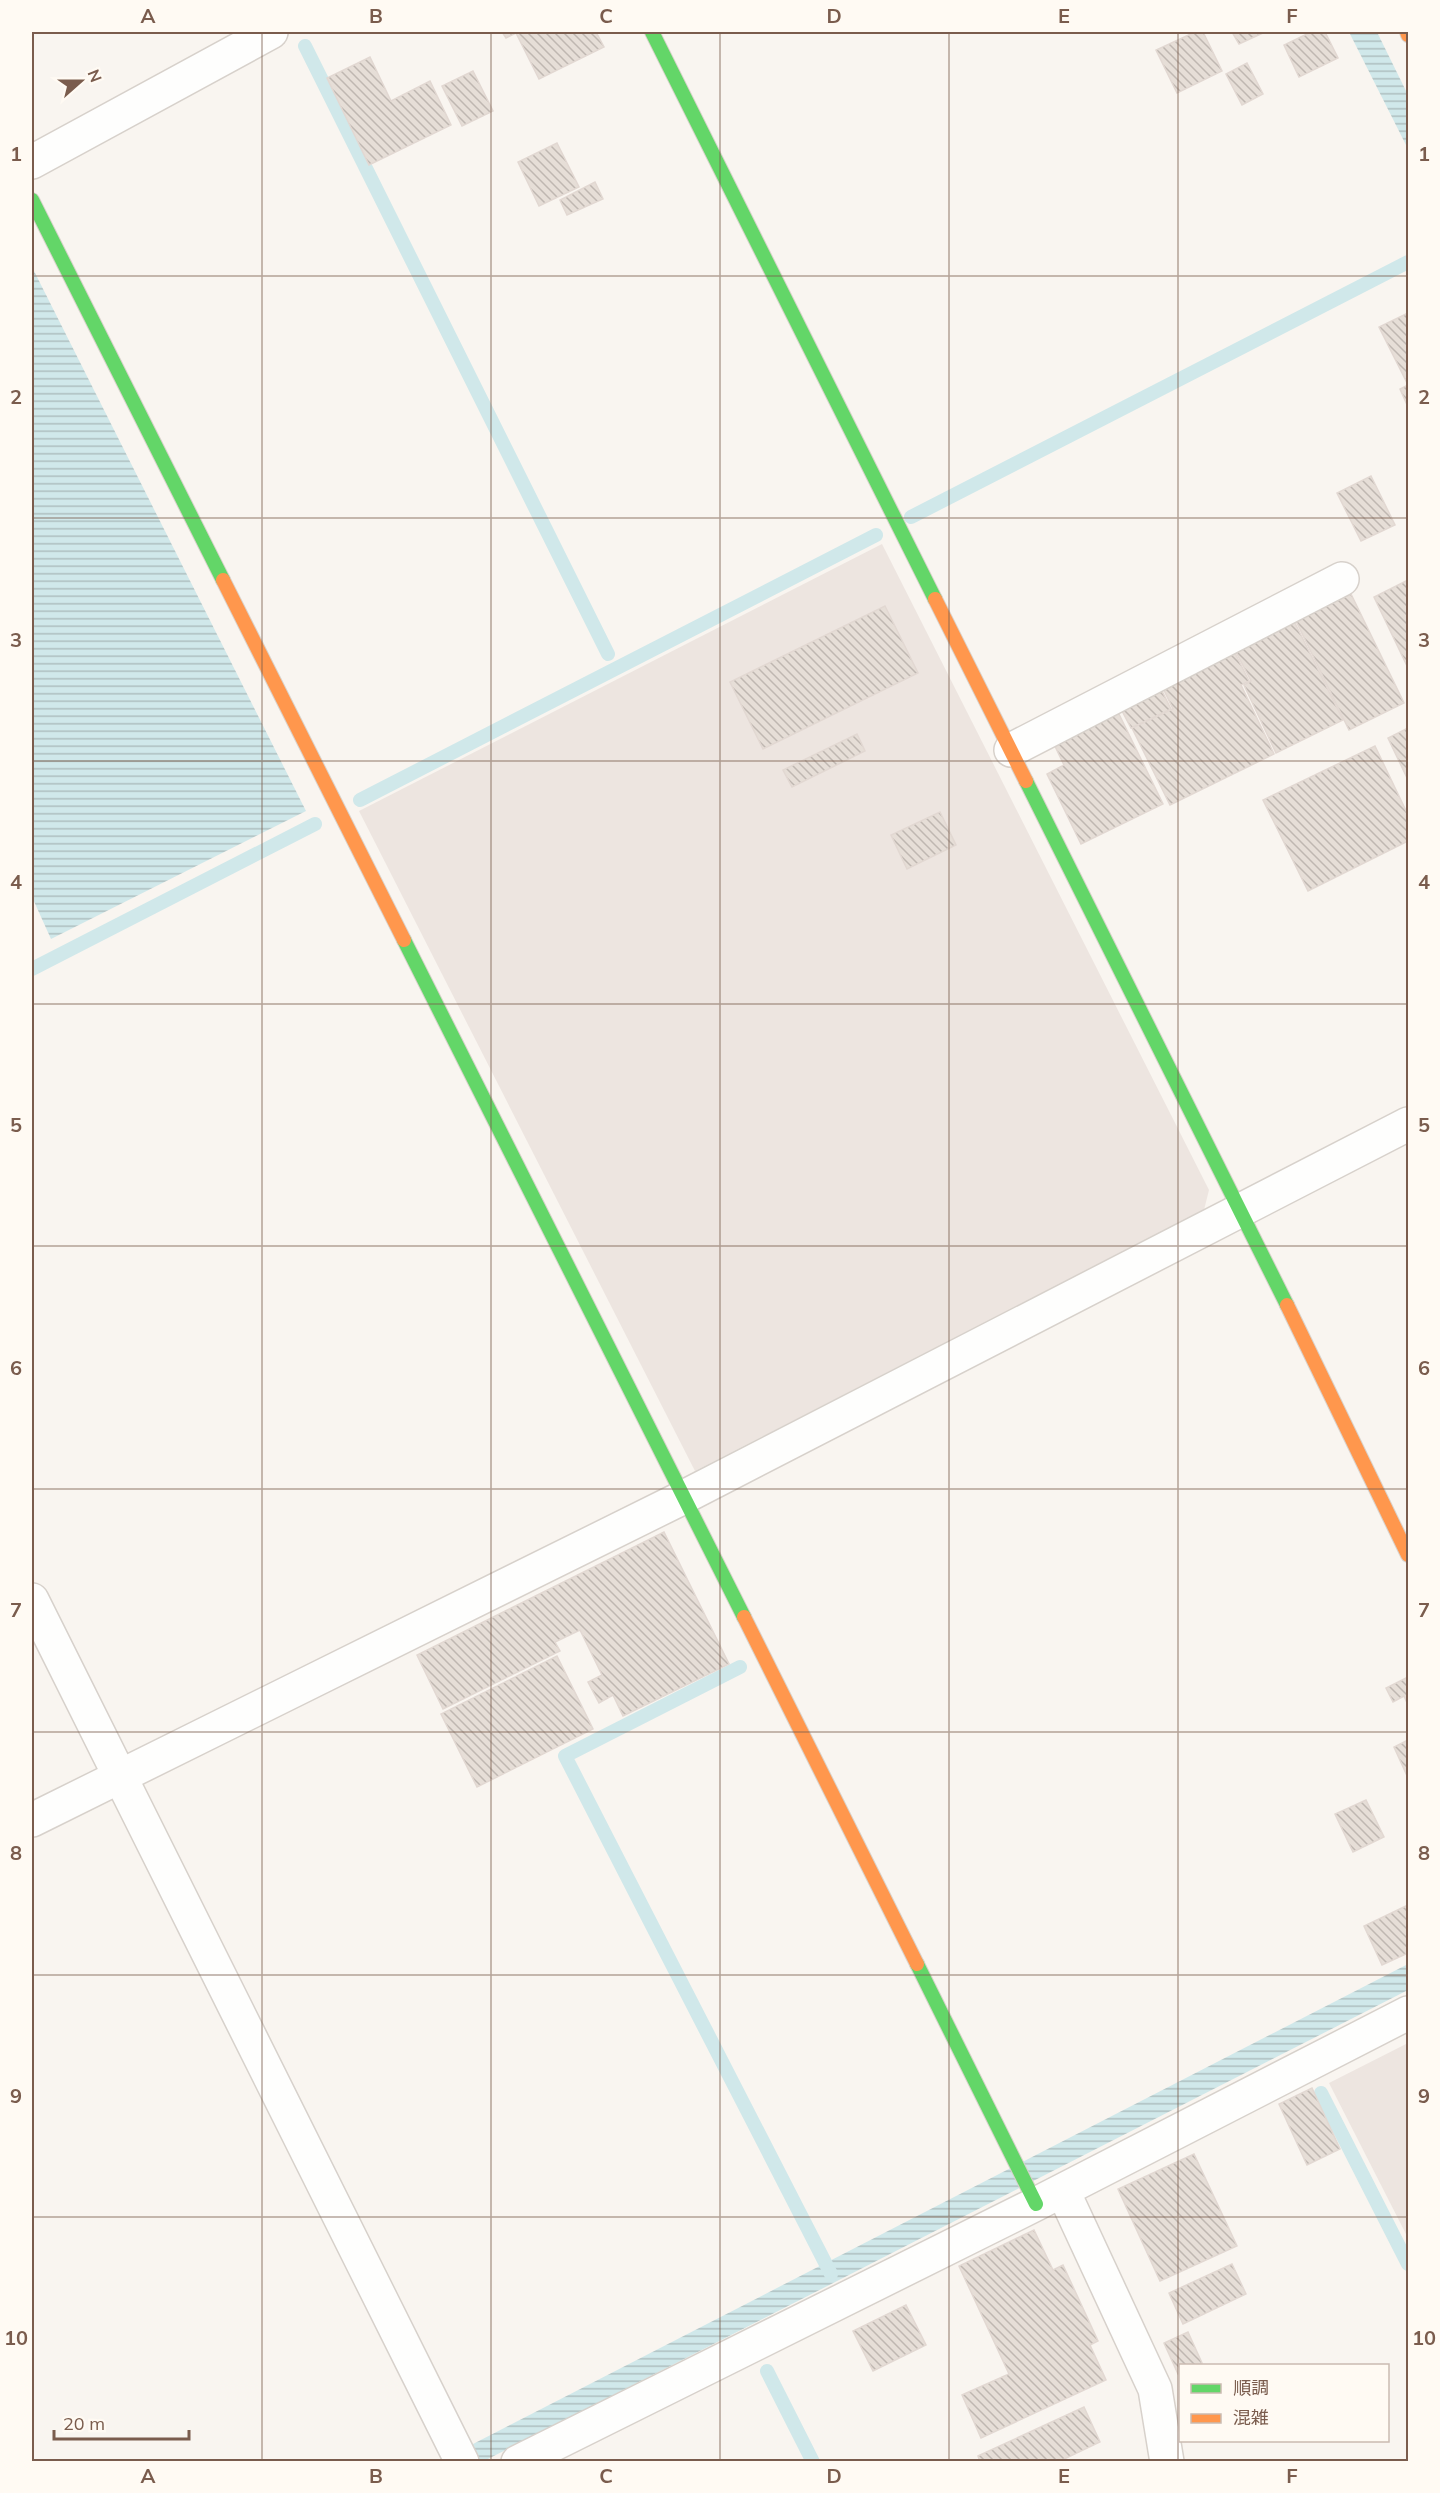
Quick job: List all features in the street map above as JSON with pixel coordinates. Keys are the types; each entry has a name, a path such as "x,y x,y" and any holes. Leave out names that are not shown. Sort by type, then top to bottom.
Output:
{"street":[{"path":"32,162 271,32"},
{"path":"652,32 1241,1211 1408,1555"},
{"path":"32,200 684,1497 1015,2163 1042,2194 1155,2389 1167,2462"},
{"path":"1011,750 1342,579"},
{"path":"32,1820 118,1775 684,1497 1408,1124"},
{"path":"32,1600 459,2455"},
{"path":"518,2462 1042,2194 1408,2013"}],"shaded area":[{"path":"882,544 1209,1190 1204,1210 695,1471 359,811"},
{"path":"1408,2043 1408,2238 1329,2083"}],"water":[{"path":"1349,32 1377,32 1408,95 1408,149"},
{"path":"32,267 306,811 51,939 32,897"},
{"path":"1408,1964 1408,1990 484,2461 438,2462"}],"building":[{"path":"502,32 596,32 604,47 539,79 516,33 506,38"},
{"path":"1195,32 1203,32 1222,71 1177,93 1156,50"},
{"path":"1232,32 1265,32 1239,44"},
{"path":"1311,32 1325,32 1338,58 1299,77 1284,45"},
{"path":"370,57 391,101 430,81 451,125 369,165 327,78"},
{"path":"1247,63 1263,94 1242,105 1226,74"},
{"path":"473,71 493,111 462,126 442,86"},
{"path":"557,143 579,187 539,206 518,162"},
{"path":"595,182 603,199 567,215 560,200"},
{"path":"1408,313 1408,385 1379,327"},
{"path":"1408,385 1408,407 1400,389"},
{"path":"1371,476 1395,525 1361,541 1337,493"},
{"path":"1408,580 1408,668 1374,597"},
{"path":"1351,594 1404,703 1349,730 1296,621"},
{"path":"885,606 918,673 763,749 730,682"},
{"path":"1294,621 1343,720 1276,753 1244,685 1251,681 1235,650"},
{"path":"1234,651 1249,681 1241,685 1274,754 1170,805 1132,728 1173,709 1162,686"},
{"path":"1160,687 1171,709 1131,728 1120,707"},
{"path":"1117,710 1163,804 1081,844 1047,774 1064,765 1053,742"},
{"path":"1408,728 1408,780 1388,738"},
{"path":"857,734 865,751 792,787 783,770"},
{"path":"1375,746 1408,815 1408,841 1308,891 1263,800"},
{"path":"940,812 956,845 907,869 891,835"},
{"path":"664,1532 729,1664 623,1716 613,1695 599,1703 588,1682 602,1675 580,1630 555,1642 560,1651 443,1709 417,1655"},
{"path":"557,1656 593,1729 477,1787 441,1714"},
{"path":"1408,1677 1408,1705 1404,1696 1393,1702 1386,1688"},
{"path":"1408,1740 1408,1778 1394,1747"},
{"path":"1366,1800 1384,1837 1353,1852 1335,1814"},
{"path":"1408,1905 1408,1953 1382,1965 1364,1926"},
{"path":"1312,2088 1340,2149 1307,2165 1279,2104"},
{"path":"1194,2154 1237,2246 1160,2281 1118,2189"},
{"path":"1034,2230 1053,2270 1063,2265 1098,2341 1090,2345 1106,2380 981,2438 962,2395 1009,2374 959,2266"},
{"path":"1232,2264 1246,2294 1183,2324 1169,2293"},
{"path":"906,2305 926,2345 873,2371 853,2331"},
{"path":"1188,2332 1202,2363 1179,2364 1178,2374 1164,2343"},
{"path":"1084,2407 1100,2442 1058,2462 980,2462 978,2456"}],"waterway":[{"path":"305,46 608,654"},
{"path":"911,517 1408,262"},
{"path":"360,800 876,535"},
{"path":"32,969 315,824"},
{"path":"740,1667 565,1756 831,2274"},
{"path":"1321,2093 1408,2264"},
{"path":"767,2371 813,2462"}],"traffic: fast":[{"path":"652,32 935,599"},
{"path":"32,200 223,580"},
{"path":"1026,781 1287,1305"},
{"path":"404,940 744,1617"},
{"path":"917,1964 1036,2204"}],"traffic: slow":[{"path":"223,580 404,940"},
{"path":"935,599 1026,781"},
{"path":"1287,1305 1408,1555"},
{"path":"744,1617 917,1964"}]}
